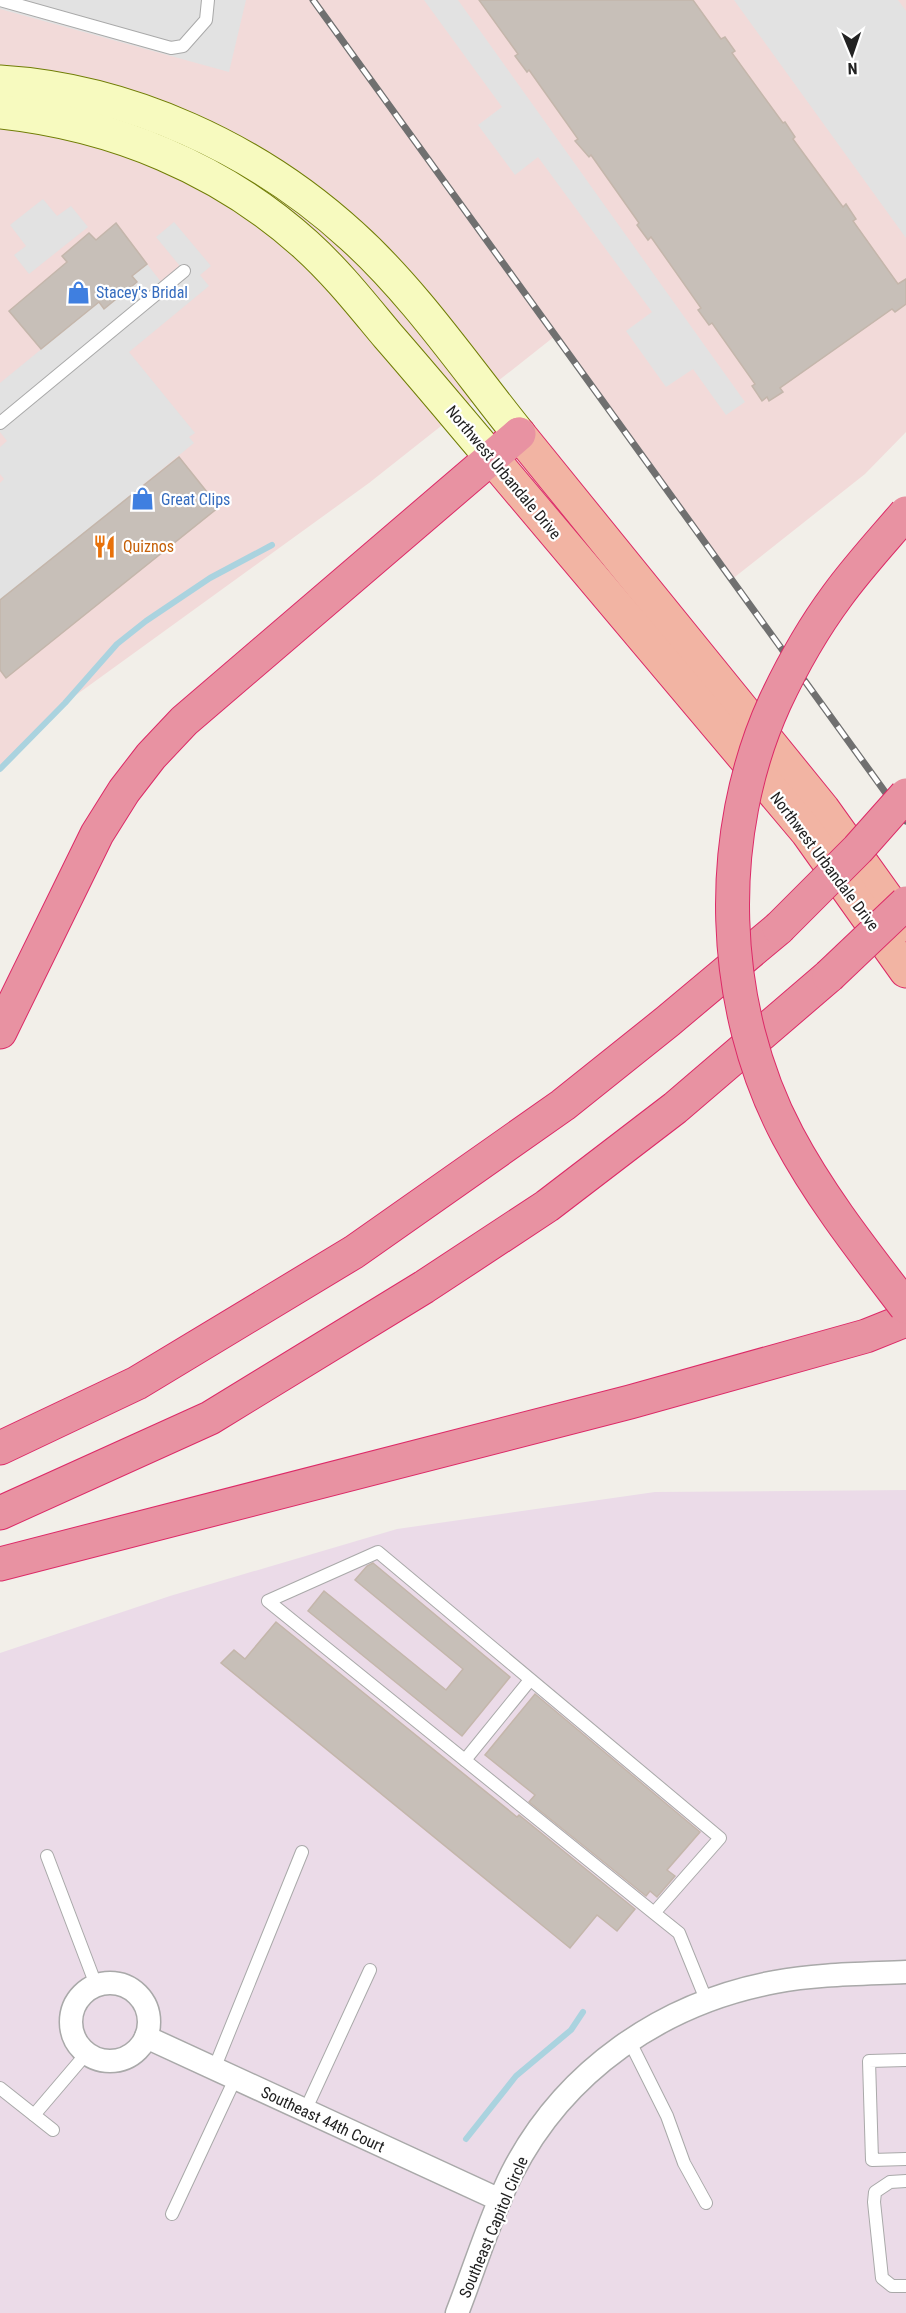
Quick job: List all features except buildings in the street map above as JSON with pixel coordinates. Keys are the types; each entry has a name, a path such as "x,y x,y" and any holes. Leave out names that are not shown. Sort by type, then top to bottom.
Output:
{"highway":[{"path":"0,1032 97,834 124,791 151,756 184,722 519,434"},
{"name":"Northwest Urbandale Drive","path":"519,434 823,809 906,925"},
{"name":"Northwest Urbandale Drive","path":"491,457 807,832 906,971"},
{"path":"906,513 836,597 775,702 753,762 742,804 733,873 734,943 738,987 756,1063 787,1134 810,1176 906,1307"},
{"path":"0,1448 137,1383 354,1252 563,1105 668,1021 778,928 858,849 906,795"},
{"path":"0,1513 210,1418 424,1287 547,1206 675,1108 829,976 906,903"},
{"path":"0,1564 619,1405 866,1336 906,1320"}],"main road":[{"name":"Northwest Urbandale Drive","path":"0,82 60,90 131,108 214,141 262,168 309,200 352,236 386,269 519,434"},
{"name":"Northwest Urbandale Drive","path":"0,112 71,123 129,140 187,164 266,212 306,245 339,278 491,457"}],"street":[{"name":"Southeast Capitol Circle","path":"457,2313 500,2200 529,2143 550,2113 600,2062 629,2040 660,2022 707,2002 775,1982 840,1975 906,1972"},
{"path":"122,1984 134,1991 148,2012 149,2025 146,2037 136,2052 120,2060 103,2061 86,2055 73,2038 70,2017 79,1997 96,1985 122,1984"},
{"name":"Southeast 44th Court","path":"146,2037 500,2200"}],"lane":[{"path":"0,0 171,48 183,46 206,20 208,0"},
{"path":"200,0 206,20"},
{"path":"0,423 184,271"},
{"path":"654,1913 720,1838 378,1552 268,1601 654,1913 679,1933 707,2002"},
{"path":"465,1760 530,1680"},
{"path":"214,2069 302,1852"},
{"path":"47,1856 96,1985"},
{"path":"305,2111 370,1970"},
{"path":"629,2040 666,2116 684,2163 706,2203"},
{"path":"34,2115 86,2055"},
{"path":"906,2060 869,2061 872,2160 906,2158"},
{"path":"172,2214 235,2079"},
{"path":"0,2088 53,2130"},
{"path":"906,2181 890,2182 875,2192 874,2202 882,2278 892,2286 906,2286"}],"shaded area":[{"path":"0,0 906,0 906,432 865,474 731,580 555,336 369,483 65,703 0,769"},
{"path":"0,0 246,0 229,72 0,9"},
{"path":"424,0 458,0 745,402 726,415 693,369 666,387 626,331 652,312 538,157 515,175 478,125 502,107"},
{"path":"734,0 898,0 906,11 906,238"},
{"path":"43,199 57,216 71,206 88,227 29,274 14,255 26,246 10,225"},
{"path":"174,222 211,266 200,275 209,286 129,352 195,433 189,437 194,443 0,602 0,483 4,479 0,474 0,447 7,441 0,432 0,383 99,302 104,308 132,276 147,264 165,287 184,271 156,237"},
{"path":"906,1490 906,2313 0,2313 0,1653 170,1596 397,1529 655,1492"}],"waterway":[{"path":"0,769 65,703 117,644 146,621 210,578 272,545"},
{"path":"466,2139 516,2076 571,2030 583,2012"}],"railway":[{"path":"313,0 906,821"}],"place":[{"name":"Stacey's Bridal","path":"78,292"},
{"name":"Great Clips","path":"143,499"},
{"name":"Quiznos","path":"105,546"}]}
